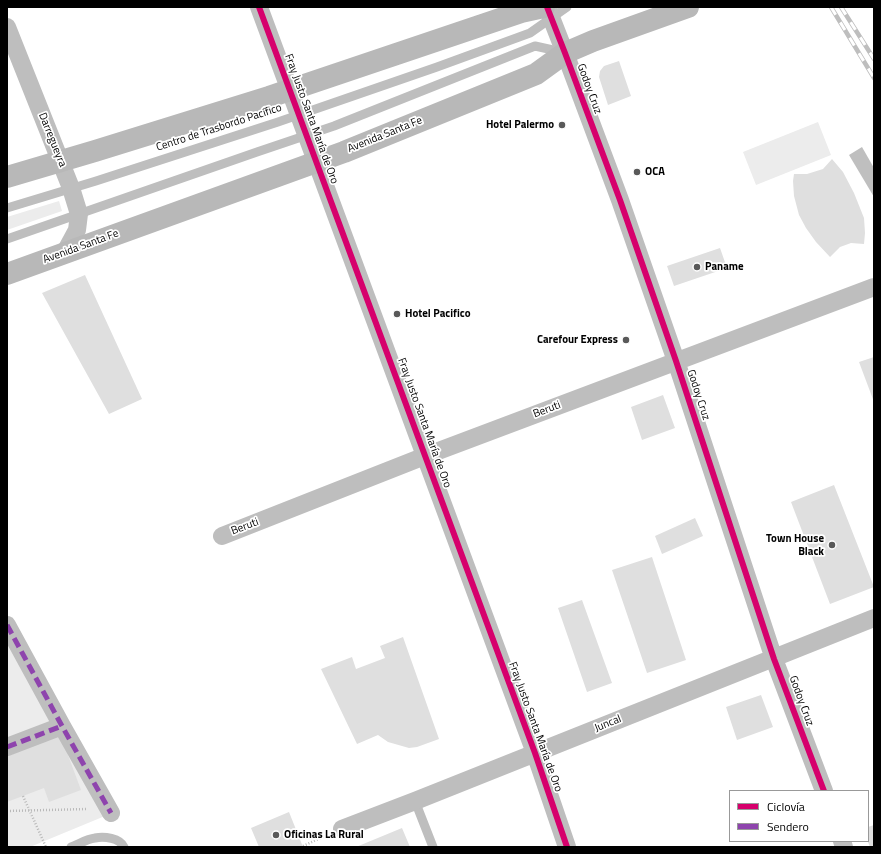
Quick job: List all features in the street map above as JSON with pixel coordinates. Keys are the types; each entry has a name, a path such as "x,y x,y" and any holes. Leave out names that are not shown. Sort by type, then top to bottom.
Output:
{"main road":[{"name":"Avenida Santa Fe","path":"7,274 316,162 536,74 565,53 593,40 688,7"},
{"path":"7,177 289,90 521,12 547,11"}],"street":[{"name":"Fray Justo Santa María de Oro","path":"259,7 535,753 567,847"},
{"name":"Godoy Cruz","path":"547,11 565,53 620,200 676,361 774,659 824,790"},
{"name":"Darregueyra","path":"7,27 71,188 79,214 77,230 64,254"},
{"name":"Beruti","path":"222,536 425,456 874,288"},
{"name":"Juncal","path":"342,829 774,659 874,618"},
{"path":"7,625 110,810"},
{"path":"7,747 62,726"}],"lane":[{"name":"Centro de Trasbordo Pacífico","path":"7,208 298,115 437,67 530,33 547,11 567,7"},
{"path":"7,239 334,126 535,46 565,53"},
{"path":"415,801 433,847"},
{"path":"71,847 94,838 105,837 122,843 124,847"}],"path":[{"path":"23,796 46,847"},
{"path":"7,811 110,810"},
{"path":"303,846 342,829"}],"shaded area":[{"path":"818,122 831,155 756,185 743,152"},
{"path":"862,147 874,168 874,197 849,155"},
{"path":"59,201 62,211 7,230 7,217"},
{"path":"7,637 105,816 30,847 7,847"}],"building":[{"path":"619,61 631,96 608,105 599,77 600,71 604,66"},
{"path":"832,159 843,172 854,193 864,218 865,233 864,244 851,243 840,247 830,257 816,242 799,215 794,196 793,181 794,174 807,174 823,169"},
{"name":"Paname","path":"720,248 727,268 674,286 667,266"},
{"path":"85,275 142,399 109,414 42,293"},
{"path":"874,357 874,402 859,362"},
{"path":"663,395 675,428 642,440 631,407"},
{"name":"Town House Black","path":"834,485 874,587 830,604 791,502"},
{"path":"695,518 703,536 662,554 655,536"},
{"path":"652,557 686,660 647,673 612,570"},
{"path":"582,600 612,683 587,692 558,608"},
{"path":"403,637 439,739 417,747 409,748 388,742 378,735 357,744 321,669 352,657 356,669 385,658 380,646"},
{"path":"761,695 773,727 737,740 726,707"},
{"path":"59,731 81,790 49,802 44,788 7,802 7,750"},
{"name":"Oficinas La Rural","path":"289,812 303,847 259,847 251,828"},
{"path":"874,825 874,847 870,847 868,842 869,827"},
{"path":"402,828 410,847 356,847"}],"railway":[{"path":"831,7 874,78"},
{"path":"841,7 874,59"}],"marked path":[{"path":"7,625 111,813"},
{"path":"7,747 62,726"}],"cycle path":[{"path":"259,7 535,753 567,847"},
{"path":"547,7 620,200 676,361 774,659 824,790"}],"place":[{"name":"Hotel Palermo","path":"562,125"},
{"name":"OCA","path":"637,172"},
{"name":"Paname","path":"697,267"},
{"name":"Hotel Pacifico","path":"397,314"},
{"name":"Carefour Express","path":"626,340"},
{"name":"Town House Black","path":"832,545"},
{"name":"Oficinas La Rural","path":"276,835"}]}
